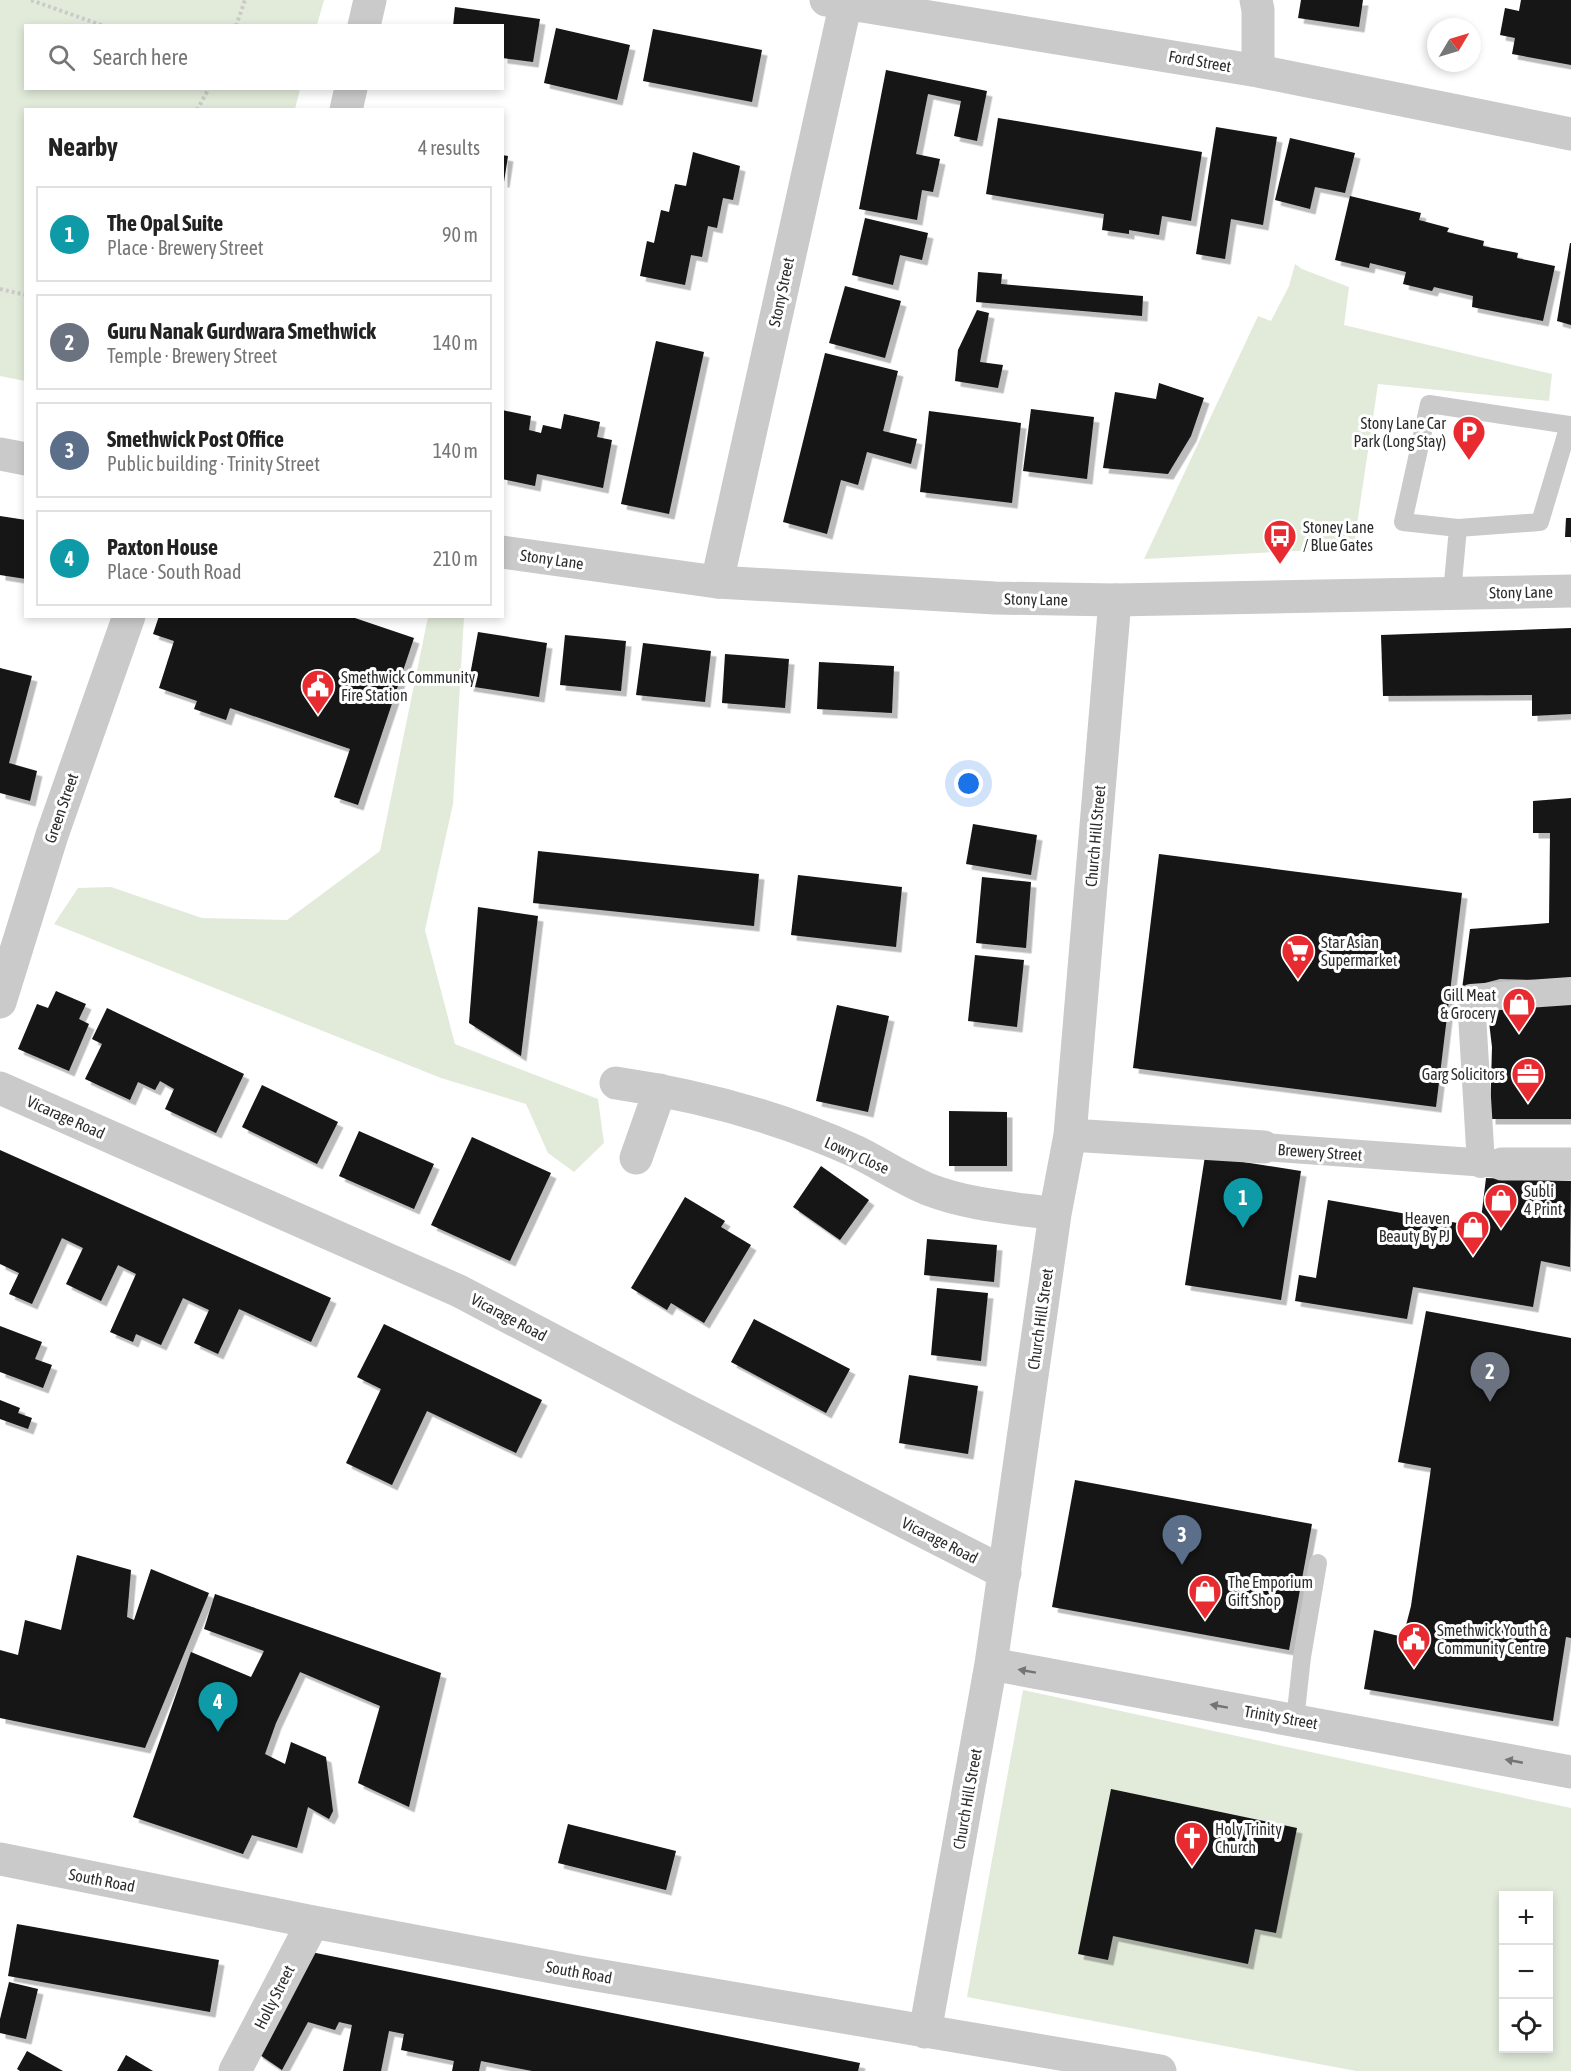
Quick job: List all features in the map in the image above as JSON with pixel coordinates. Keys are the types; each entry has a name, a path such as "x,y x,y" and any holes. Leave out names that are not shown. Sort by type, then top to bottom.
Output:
{"street":[{"path":"364,24 370,0"},
{"path":"1256,0 1258,71"},
{"name":"Ford Street","path":"836,1 1258,71 1571,134"},
{"name":"Stony Street","path":"717,582 836,1"},
{"path":"346,108 351,90"},
{"path":"0,454 24,459"},
{"name":"Stony Lane","path":"504,552 717,582 995,598 1115,600 1571,591"},
{"name":"Church Hill Street","path":"925,2032 991,1664 1055,1214 1070,1135 1115,600"},
{"name":"Green Street","path":"0,1002 52,835 128,618"},
{"path":"1492,1164 1471,998 1571,991"},
{"name":"Lowry Close","path":"616,1083 660,1090 764,1117 856,1152 930,1190 973,1202 1055,1214"},
{"name":"Vicarage Road","path":"0,1088 459,1291 1005,1573"},
{"path":"636,1158 660,1090"},
{"name":"Brewery Street","path":"1070,1135 1492,1164 1571,1164"},
{"name":"Trinity Street","path":"991,1664 1571,1772"},
{"name":"South Road","path":"0,1859 313,1922 590,1974 925,2032 1071,2064 1160,2071"},
{"name":"Holly Street","path":"236,2071 313,1922"}],"lane":[{"path":"1429,404 1569,425 1540,522 1458,528 1404,522 1429,404"},
{"path":"1452,593 1458,528"},
{"path":"1295,1720 1302,1657 1318,1563"}],"path":[{"path":"31,0 98,24"},
{"path":"237,24 245,0"},
{"path":"198,108 208,90"},
{"path":"0,289 24,295"}],"green space":[{"path":"0,0 324,0 317,24 24,24 24,90 300,90 295,108 24,108 24,381 0,376"},
{"path":"1295,264 1302,269 1349,287 1344,325 1552,374 1549,401 1378,384 1353,551 1315,550 1144,559 1258,316 1271,321 1289,286"},
{"path":"428,618 464,618 453,804 425,930 455,1044 598,1099 604,1143 574,1172 548,1153 526,1104 441,1078 54,924 78,888 111,887 202,918 287,920 380,851"},
{"path":"1023,1690 1571,1808 1571,2071 1356,2071 967,1997"}],"building":[{"path":"1301,0 1363,0 1359,27 1298,18"},
{"path":"1521,0 1571,0 1571,65 1512,54 1515,38 1500,35 1505,8 1519,11"},
{"path":"455,7 540,19 533,62 504,58 504,24 453,24"},
{"path":"556,28 630,45 617,100 544,83"},
{"path":"653,29 762,50 752,102 643,81"},
{"path":"886,70 987,91 977,141 954,136 961,101 928,94 916,154 940,159 933,192 922,190 917,220 859,209"},
{"path":"998,118 1202,152 1191,221 1162,216 1159,235 1129,230 1129,234 1102,230 1104,214 986,194"},
{"path":"1216,127 1277,137 1263,225 1231,219 1225,259 1196,254"},
{"path":"1290,138 1355,153 1345,193 1315,187 1310,209 1275,200"},
{"path":"693,152 740,166 733,200 723,198 717,228 708,226 702,257 691,255 685,285 640,276 647,241 654,243 661,210 669,212 675,184 686,186"},
{"path":"504,155 508,156 504,182"},
{"path":"1350,196 1421,213 1419,220 1449,228 1447,232 1484,241 1483,246 1518,253 1517,258 1555,266 1543,321 1472,307 1473,296 1434,287 1432,291 1403,284 1406,272 1370,263 1369,268 1335,260"},
{"path":"865,218 928,233 922,260 900,255 893,285 852,275"},
{"path":"1571,243 1571,325 1557,321"},
{"path":"978,272 1002,274 1001,284 1143,296 1142,316 976,302"},
{"path":"845,286 901,301 885,358 829,343"},
{"path":"977,310 989,313 980,362 1003,365 998,388 955,381 958,350"},
{"path":"656,341 704,352 669,514 621,504"},
{"path":"825,353 898,371 883,431 917,439 911,464 867,452 858,485 841,480 827,534 783,522"},
{"path":"1159,383 1204,398 1191,436 1168,474 1103,468 1115,392 1156,399"},
{"path":"1031,409 1094,417 1087,479 1023,471"},
{"path":"504,410 531,416 529,430 541,433 543,425 561,429 564,414 600,422 597,437 612,440 603,488 537,474 535,486 504,479"},
{"path":"929,411 1021,423 1012,503 920,492"},
{"path":"0,516 24,520 24,579 0,575"},
{"path":"1566,518 1571,518 1571,537 1565,537"},
{"name":"Smethwick Community Fire Station","path":"158,618 355,618 414,638 358,805 334,797 350,749 230,708 226,720 194,709 197,701 159,688 174,641 153,634"},
{"path":"1571,628 1571,714 1532,716 1532,695 1383,696 1381,635"},
{"path":"478,632 547,643 539,697 468,686"},
{"path":"565,635 626,641 621,691 560,685"},
{"path":"643,643 711,651 705,702 636,695"},
{"path":"725,654 789,659 785,708 722,703"},
{"path":"819,662 894,666 892,713 817,709"},
{"path":"0,668 32,676 9,763 37,771 30,801 0,793"},
{"path":"1571,798 1571,981 1500,979 1462,989 1470,929 1549,923 1550,833 1533,833 1533,801"},
{"path":"973,824 1037,835 1031,875 966,864"},
{"path":"538,851 759,874 754,926 533,903"},
{"name":"Star Asian Supermarket","path":"1159,854 1462,893 1436,1107 1133,1068"},
{"path":"798,875 902,887 896,947 791,935"},
{"path":"982,877 1031,882 1026,948 976,943"},
{"path":"478,907 538,916 521,1056 469,1023"},
{"path":"975,955 1024,960 1017,1027 968,1021"},
{"path":"56,991 86,1004 79,1019 89,1024 69,1071 18,1049 37,1004 48,1008"},
{"path":"837,1005 889,1016 868,1112 816,1101"},
{"path":"1487,1005 1571,1005 1571,1119 1490,1119 1492,1047"},
{"path":"107,1008 244,1074 216,1133 165,1109 174,1089 160,1081 155,1090 138,1082 130,1100 85,1079 102,1044 92,1039"},
{"path":"262,1085 338,1122 317,1164 242,1127"},
{"path":"949,1111 1007,1112 1007,1166 949,1166"},
{"path":"359,1131 434,1164 414,1209 339,1176"},
{"path":"472,1137 551,1173 510,1261 431,1225"},
{"path":"0,1150 331,1298 311,1342 239,1309 218,1354 194,1343 209,1310 183,1298 161,1345 136,1334 133,1342 110,1332 136,1274 118,1265 101,1301 66,1284 83,1248 62,1238 32,1304 9,1294 19,1273 0,1264"},
{"path":"1205,1156 1301,1171 1281,1300 1185,1285"},
{"path":"821,1166 869,1200 840,1240 793,1207"},
{"path":"1486,1178 1571,1181 1570,1267 1541,1261 1533,1307 1413,1287 1407,1319 1295,1301 1299,1275 1316,1278 1328,1200 1480,1227"},
{"path":"685,1197 725,1221 721,1227 751,1245 704,1323 671,1303 667,1310 631,1288"},
{"path":"927,1239 997,1245 994,1282 924,1275"},
{"path":"937,1288 988,1293 981,1361 931,1355"},
{"path":"1426,1311 1571,1338 1571,1638 1566,1637 1553,1721 1364,1689 1374,1630 1403,1637 1411,1606 1431,1468 1398,1462"},
{"path":"754,1319 850,1369 826,1413 731,1362"},
{"path":"384,1324 542,1400 516,1453 427,1411 392,1485 346,1463 381,1389 357,1377"},
{"path":"0,1326 42,1342 35,1359 52,1365 43,1388 0,1372"},
{"path":"909,1375 978,1386 968,1454 899,1443"},
{"path":"0,1400 20,1408 18,1413 32,1418 28,1429 0,1419"},
{"path":"1075,1480 1312,1524 1289,1650 1052,1607"},
{"path":"77,1555 131,1570 127,1617 134,1620 151,1569 209,1593 145,1748 0,1718 0,1650 18,1655 25,1620 61,1630"},
{"path":"215,1594 441,1673 409,1807 358,1783 380,1706 300,1672 276,1723 265,1754 285,1764 291,1742 326,1757 333,1811 329,1819 308,1807 297,1848 252,1835 243,1854 133,1817 191,1652 251,1677 264,1651 204,1629"},
{"name":"Holy Trinity Church","path":"1111,1789 1297,1828 1276,1933 1255,1929 1248,1964 1113,1936 1108,1960 1078,1954"},
{"path":"568,1824 676,1851 666,1890 558,1863"},
{"path":"17,1924 219,1960 210,2012 8,1976"},
{"path":"306,1951 860,2063 858,2071 532,2071 481,2061 479,2071 452,2071 454,2061 401,2050 404,2034 389,2031 381,2071 343,2071 352,2025 339,2022 335,2030 308,2022 282,2070 257,2053"},
{"path":"9,1982 38,1989 26,2039 0,2033 0,2019"},
{"path":"27,2051 63,2071 20,2071 17,2069"},
{"path":"126,2055 153,2071 117,2071"}],"place":[{"name":"Stony Lane Car Park (Long Stay)","path":"1469,461"},
{"name":"Stoney Lane / Blue Gates","path":"1280,565"},
{"name":"Smethwick Community Fire Station","path":"318,715"},
{"name":"Star Asian Supermarket","path":"1298,980"},
{"name":"Gill Meat & Grocery","path":"1519,1033"},
{"name":"Garg Solicitors","path":"1528,1103"},
{"name":"The Opal Suite","path":"1243,1228"},
{"name":"Subli 4 Print","path":"1501,1229"},
{"name":"Heaven Beauty By PJ","path":"1473,1256"},
{"name":"Guru Nanak Gurdwara Smethwick","path":"1490,1402"},
{"name":"Smethwick Post Office","path":"1182,1565"},
{"name":"The Emporium Gift Shop","path":"1205,1620"},
{"name":"Smethwick Youth & Community Centre","path":"1414,1668"},
{"name":"Paxton House","path":"218,1732"},
{"name":"Holy Trinity Church","path":"1192,1867"}]}
